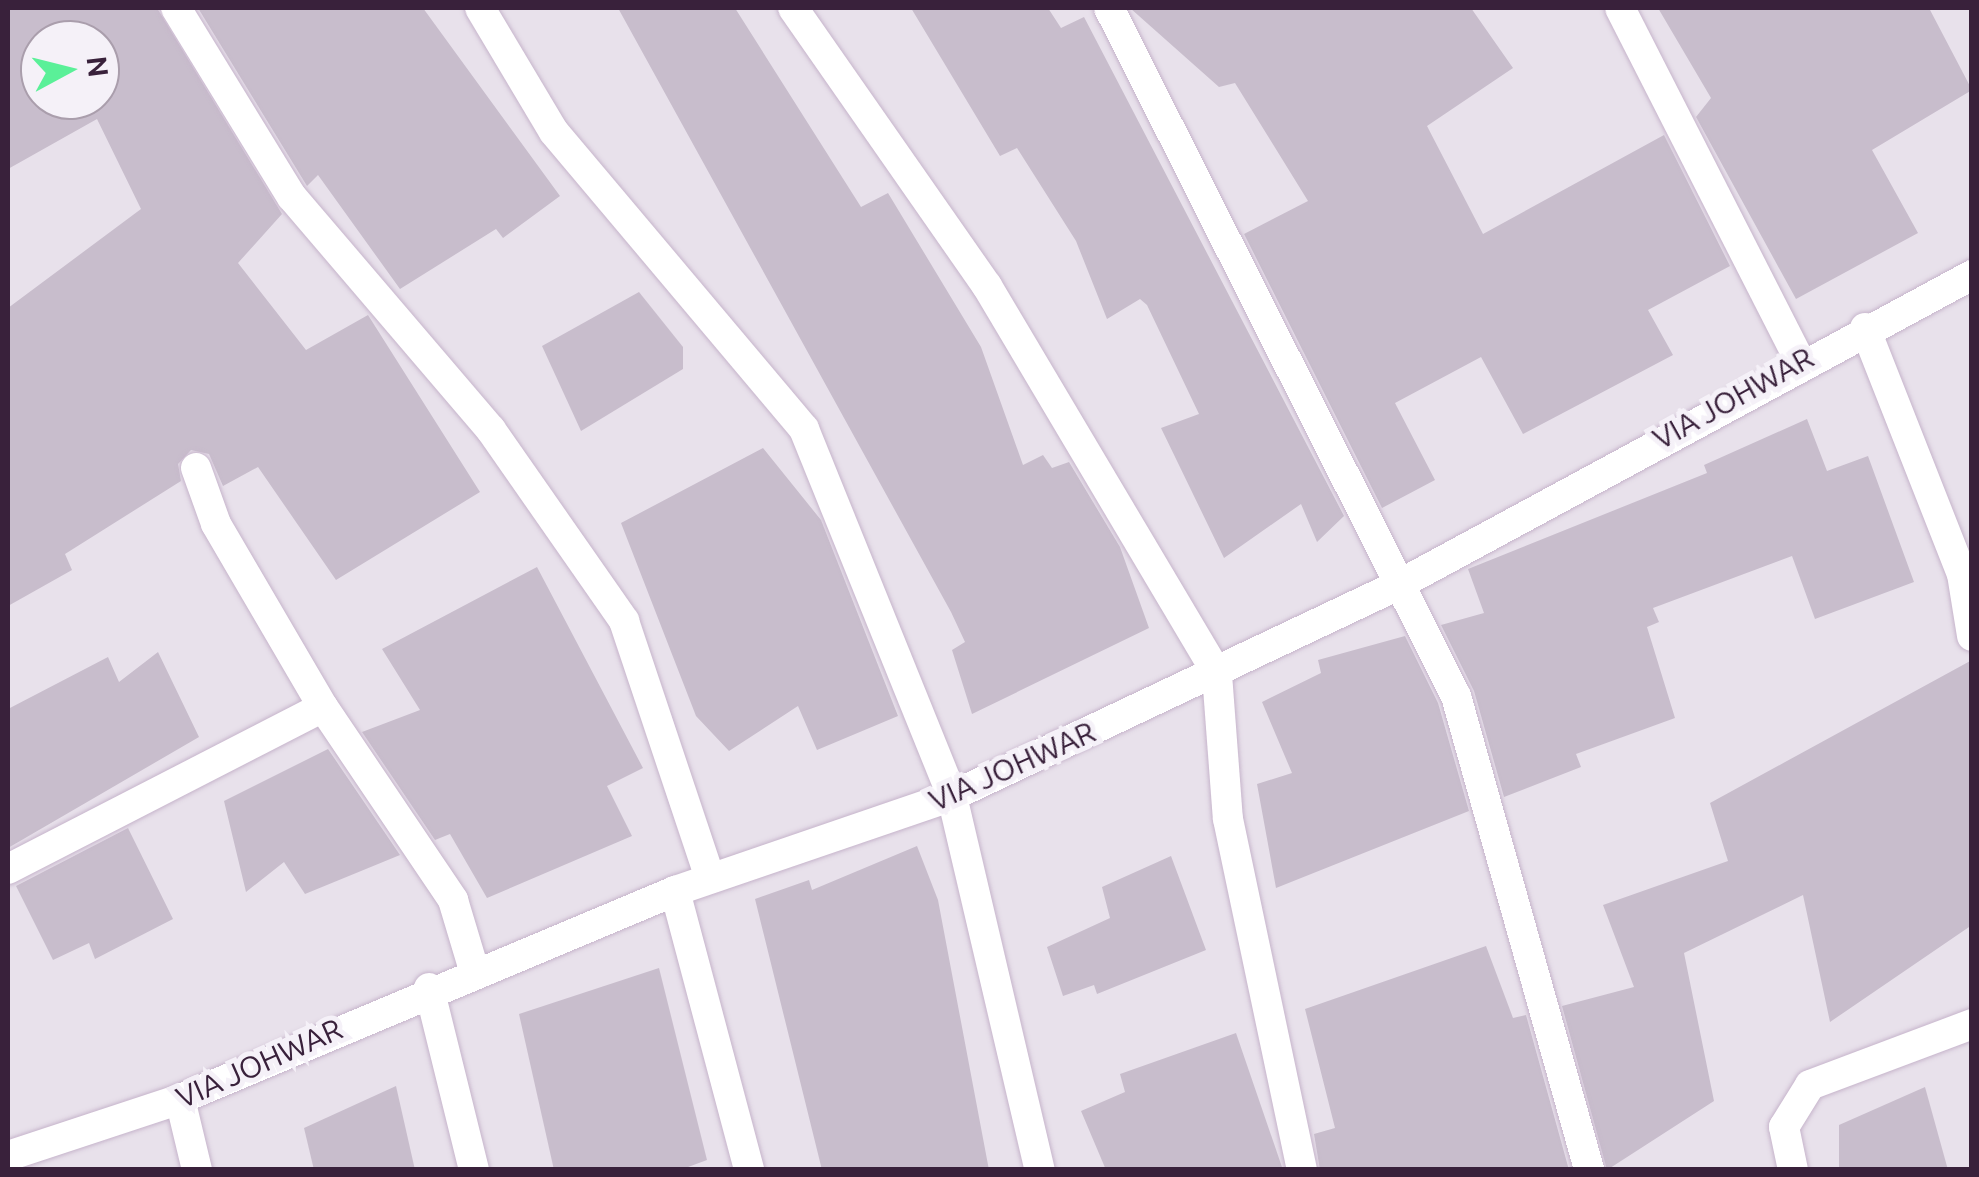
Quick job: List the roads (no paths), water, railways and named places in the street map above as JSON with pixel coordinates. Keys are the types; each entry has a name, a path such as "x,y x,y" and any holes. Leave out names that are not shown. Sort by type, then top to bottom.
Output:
{"street":[{"path":"176,8 292,197 491,430 624,621 710,878"},
{"path":"480,8 554,132 804,429 952,796 1040,1170"},
{"path":"793,8 988,286 1216,674 1228,819 1302,1170"},
{"path":"1108,8 1456,696 1590,1170"},
{"path":"1620,8 1799,360"},
{"name":"VIA JOHWAR","path":"8,1156 180,1099 428,988 675,891 952,796 1402,583 1799,360 1972,275"},
{"path":"1865,328 1962,574 1972,636"},
{"path":"196,468 216,524 323,707 453,900 474,970"},
{"path":"8,869 323,707"},
{"path":"675,891 749,1170"},
{"path":"428,988 474,1170"},
{"path":"1793,1170 1784,1127 1810,1085 1972,1024"},
{"path":"180,1099 197,1170"}]}
